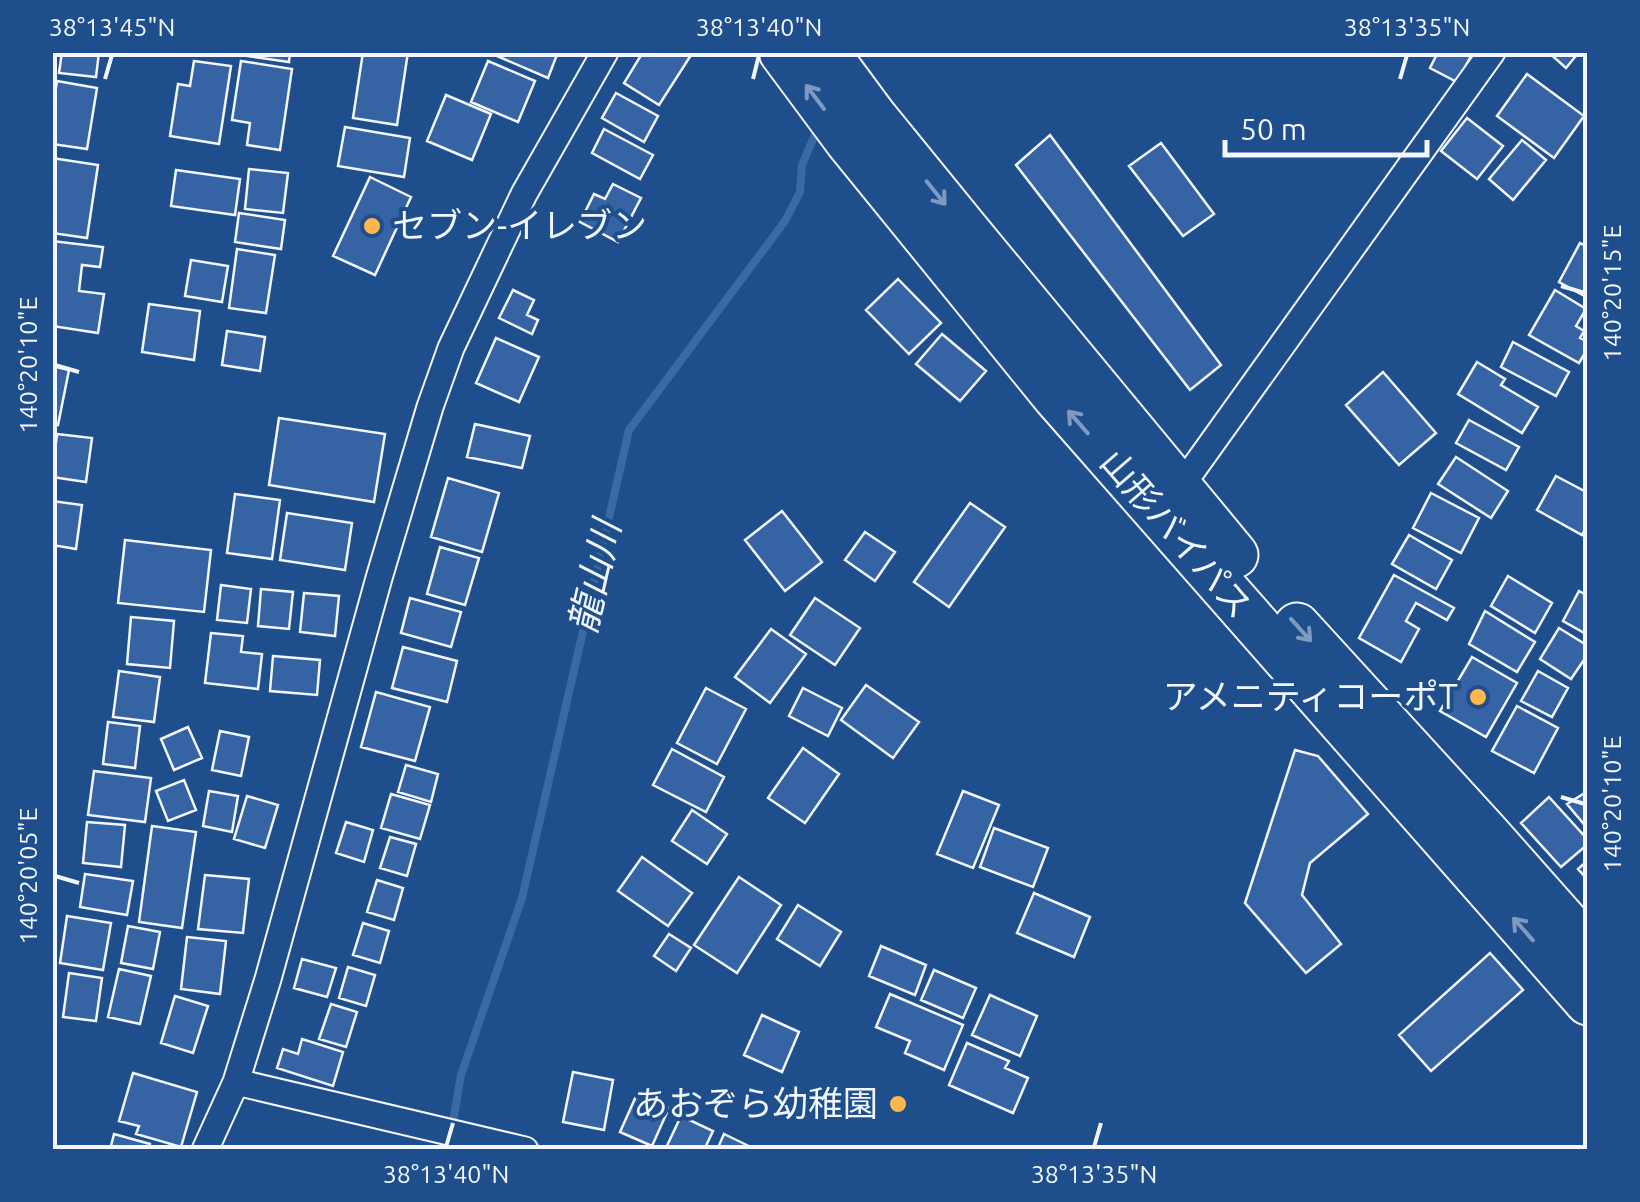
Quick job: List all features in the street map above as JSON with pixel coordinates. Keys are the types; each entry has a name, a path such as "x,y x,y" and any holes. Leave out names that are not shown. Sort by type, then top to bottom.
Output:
{"highway":[{"name":"山形バイパス","path":"782,52 861,129 1272,598 1588,948"},
{"name":"山形バイパス","path":"826,52 861,129 1056,397 1588,1002"}],"street":[{"path":"205,1150 236,1082 268,979 379,578 451,348 524,194 605,52"},
{"path":"1179,489 1492,52"},
{"path":"236,1082 525,1150"}],"building":[{"path":"62,52 99,52 96,77 59,73"},
{"path":"247,52 290,52 289,62 247,56"},
{"path":"363,52 408,52 397,125 353,118"},
{"path":"498,52 558,52 548,78 497,56"},
{"path":"643,52 693,52 659,105 624,83"},
{"path":"1438,52 1473,52 1457,82 1430,68"},
{"path":"1548,52 1579,52 1566,68"},
{"path":"194,61 231,66 219,144 170,136 178,84 190,86"},
{"path":"241,61 292,69 280,150 247,145 250,123 232,120"},
{"path":"488,61 535,81 518,122 471,102"},
{"path":"1527,74 1584,116 1554,158 1497,116"},
{"path":"57,81 97,88 87,149 52,144"},
{"path":"616,93 658,116 644,142 602,118"},
{"path":"446,95 491,114 472,160 427,141"},
{"path":"1467,118 1503,146 1477,179 1441,151"},
{"path":"345,127 410,138 404,177 338,166"},
{"path":"604,129 653,155 640,179 592,153"},
{"path":"1050,135 1221,365 1190,390 1016,165"},
{"path":"1522,140 1546,160 1513,200 1489,179"},
{"path":"1161,143 1214,214 1183,236 1129,166"},
{"path":"52,158 98,165 87,238 52,233"},
{"path":"249,169 288,173 283,213 245,209"},
{"path":"176,170 240,179 235,215 171,206"},
{"name":"セブン-イレブン","path":"370,177 411,197 375,275 333,256"},
{"path":"613,184 641,198 618,242 580,222 594,194 605,199"},
{"path":"239,213 285,220 281,249 235,242"},
{"path":"52,241 103,247 100,267 82,265 79,291 104,294 98,333 52,326"},
{"path":"1580,243 1588,247 1588,298 1559,282"},
{"path":"237,249 275,255 266,313 229,308"},
{"path":"191,260 228,266 222,302 185,296"},
{"path":"898,279 941,323 909,354 866,310"},
{"path":"513,290 534,300 527,315 538,320 532,334 499,318"},
{"path":"1555,290 1586,309 1576,326 1584,331 1580,338 1588,342 1579,363 1529,335"},
{"path":"149,304 200,311 194,360 142,352"},
{"path":"227,331 265,337 260,371 222,365"},
{"path":"942,334 986,371 960,401 916,364"},
{"path":"496,338 539,357 519,402 476,383"},
{"path":"1513,342 1569,372 1556,396 1501,367"},
{"path":"1477,362 1505,379 1501,385 1538,407 1522,433 1458,394"},
{"path":"52,366 69,370 58,425 52,424"},
{"path":"1383,372 1436,433 1399,465 1346,405"},
{"path":"279,418 385,434 374,502 269,485"},
{"path":"1469,420 1519,447 1506,470 1456,443"},
{"path":"475,424 530,436 522,468 467,457"},
{"path":"57,434 92,438 86,482 52,477"},
{"path":"1456,457 1508,491 1491,518 1438,484"},
{"path":"1556,476 1588,493 1588,524 1582,535 1537,510"},
{"path":"448,478 499,493 482,552 431,537"},
{"path":"1431,493 1479,518 1461,553 1413,528"},
{"path":"235,494 280,500 272,559 227,553"},
{"path":"52,501 82,505 76,549 52,545"},
{"path":"970,503 1005,527 949,607 914,582"},
{"path":"782,511 822,562 785,591 745,540"},
{"path":"287,513 352,523 345,570 280,560"},
{"path":"865,532 895,552 875,581 845,560"},
{"path":"1409,535 1452,560 1436,589 1392,564"},
{"path":"125,540 211,550 204,612 118,603"},
{"path":"440,547 479,558 465,605 427,594"},
{"path":"1394,575 1454,608 1447,620 1416,603 1406,621 1419,629 1401,662 1359,638"},
{"path":"1508,576 1552,603 1535,633 1491,606"},
{"path":"221,585 251,589 247,623 217,620"},
{"path":"261,589 293,592 289,629 258,626"},
{"path":"1579,591 1588,596 1588,635 1563,621"},
{"path":"304,593 339,596 335,636 300,632"},
{"path":"410,598 461,612 451,647 401,633"},
{"path":"815,598 860,628 835,665 790,635"},
{"path":"1485,611 1535,642 1517,672 1469,644"},
{"path":"131,617 174,621 170,668 127,664"},
{"path":"1559,628 1588,646 1588,654 1571,679 1540,659"},
{"path":"771,629 806,654 770,703 735,677"},
{"path":"211,633 243,636 241,652 262,654 258,689 205,683"},
{"path":"403,647 457,661 447,702 392,688"},
{"path":"273,656 320,660 317,695 270,691"},
{"name":"アメニティコーポT","path":"1472,657 1517,683 1486,737 1440,711"},
{"path":"119,671 160,677 154,722 113,717"},
{"path":"1538,671 1568,688 1552,717 1521,701"},
{"path":"866,685 919,722 893,758 841,720"},
{"path":"706,688 746,709 717,764 677,743"},
{"path":"803,688 842,708 828,736 789,716"},
{"path":"376,692 430,707 415,761 361,747"},
{"path":"1517,706 1558,728 1534,773 1492,751"},
{"path":"108,722 140,726 135,768 103,764"},
{"path":"188,727 202,758 174,770 161,739"},
{"path":"220,731 249,737 241,776 212,770"},
{"path":"803,748 839,774 805,823 768,798"},
{"path":"672,749 724,777 706,812 653,785"},
{"path":"1295,750 1318,756 1368,814 1310,863 1302,895 1341,944 1306,973 1245,903"},
{"path":"406,765 438,774 431,802 398,792"},
{"path":"94,771 151,778 145,822 88,815"},
{"path":"184,780 196,810 168,821 156,791"},
{"path":"209,791 238,796 232,832 203,826"},
{"path":"963,791 999,805 973,868 937,854"},
{"path":"1588,791 1588,829 1567,804"},
{"path":"391,794 430,805 420,839 381,828"},
{"path":"247,796 278,805 265,848 234,839"},
{"path":"1549,797 1588,840 1561,867 1521,823"},
{"path":"692,810 727,834 707,864 672,841"},
{"path":"87,822 125,825 121,867 83,863"},
{"path":"346,822 373,830 364,862 336,853"},
{"path":"152,826 196,832 182,928 139,922"},
{"path":"994,828 1048,848 1033,887 980,867"},
{"path":"390,837 416,844 407,876 380,868"},
{"path":"642,857 692,893 668,926 618,891"},
{"path":"1588,860 1588,880 1578,869"},
{"path":"85,874 133,881 127,915 80,907"},
{"path":"205,875 249,879 243,933 198,929"},
{"path":"739,877 781,905 737,973 694,945"},
{"path":"377,880 403,888 394,920 367,912"},
{"path":"1034,893 1090,917 1074,957 1017,933"},
{"path":"798,905 841,932 820,966 777,939"},
{"path":"67,916 111,923 103,970 60,963"},
{"path":"363,923 389,931 380,963 353,955"},
{"path":"128,926 160,932 153,969 121,963"},
{"path":"669,934 691,948 676,971 654,956"},
{"path":"187,937 226,941 220,994 181,989"},
{"path":"881,946 926,965 915,995 869,976"},
{"path":"1490,953 1523,990 1431,1071 1399,1035"},
{"path":"302,959 336,968 327,997 294,988"},
{"path":"348,967 375,975 366,1006 339,998"},
{"path":"119,969 151,976 140,1024 108,1017"},
{"path":"934,970 976,988 963,1018 921,1000"},
{"path":"69,973 102,978 96,1021 63,1017"},
{"path":"890,994 963,1025 944,1070 905,1053 910,1041 876,1027"},
{"path":"990,995 1037,1016 1020,1056 972,1035"},
{"path":"175,996 208,1006 193,1053 161,1043"},
{"path":"331,1004 357,1012 346,1047 319,1039"},
{"path":"762,1015 799,1032 782,1072 744,1055"},
{"path":"302,1039 343,1052 333,1086 277,1068 283,1049 298,1054"},
{"path":"967,1043 1009,1061 1005,1068 1028,1078 1013,1113 949,1085"},
{"path":"573,1072 613,1080 604,1130 563,1122"},
{"path":"133,1073 197,1092 181,1147 136,1134 139,1126 119,1121"},
{"path":"637,1094 669,1108 652,1146 620,1132"},
{"path":"681,1116 713,1131 704,1150 665,1150"},
{"path":"114,1134 150,1144 149,1150 110,1150"},
{"path":"724,1134 757,1150 717,1150"}],"waterway":[{"name":"龍山川","path":"445,1150 461,1075 522,898 629,430 785,221 800,192 802,165 819,125"}],"place":[{"name":"セブン-イレブン","path":"372,226"},
{"name":"アメニティコーポT","path":"1478,697"},
{"name":"あおぞら幼稚園","path":"898,1104"}]}
